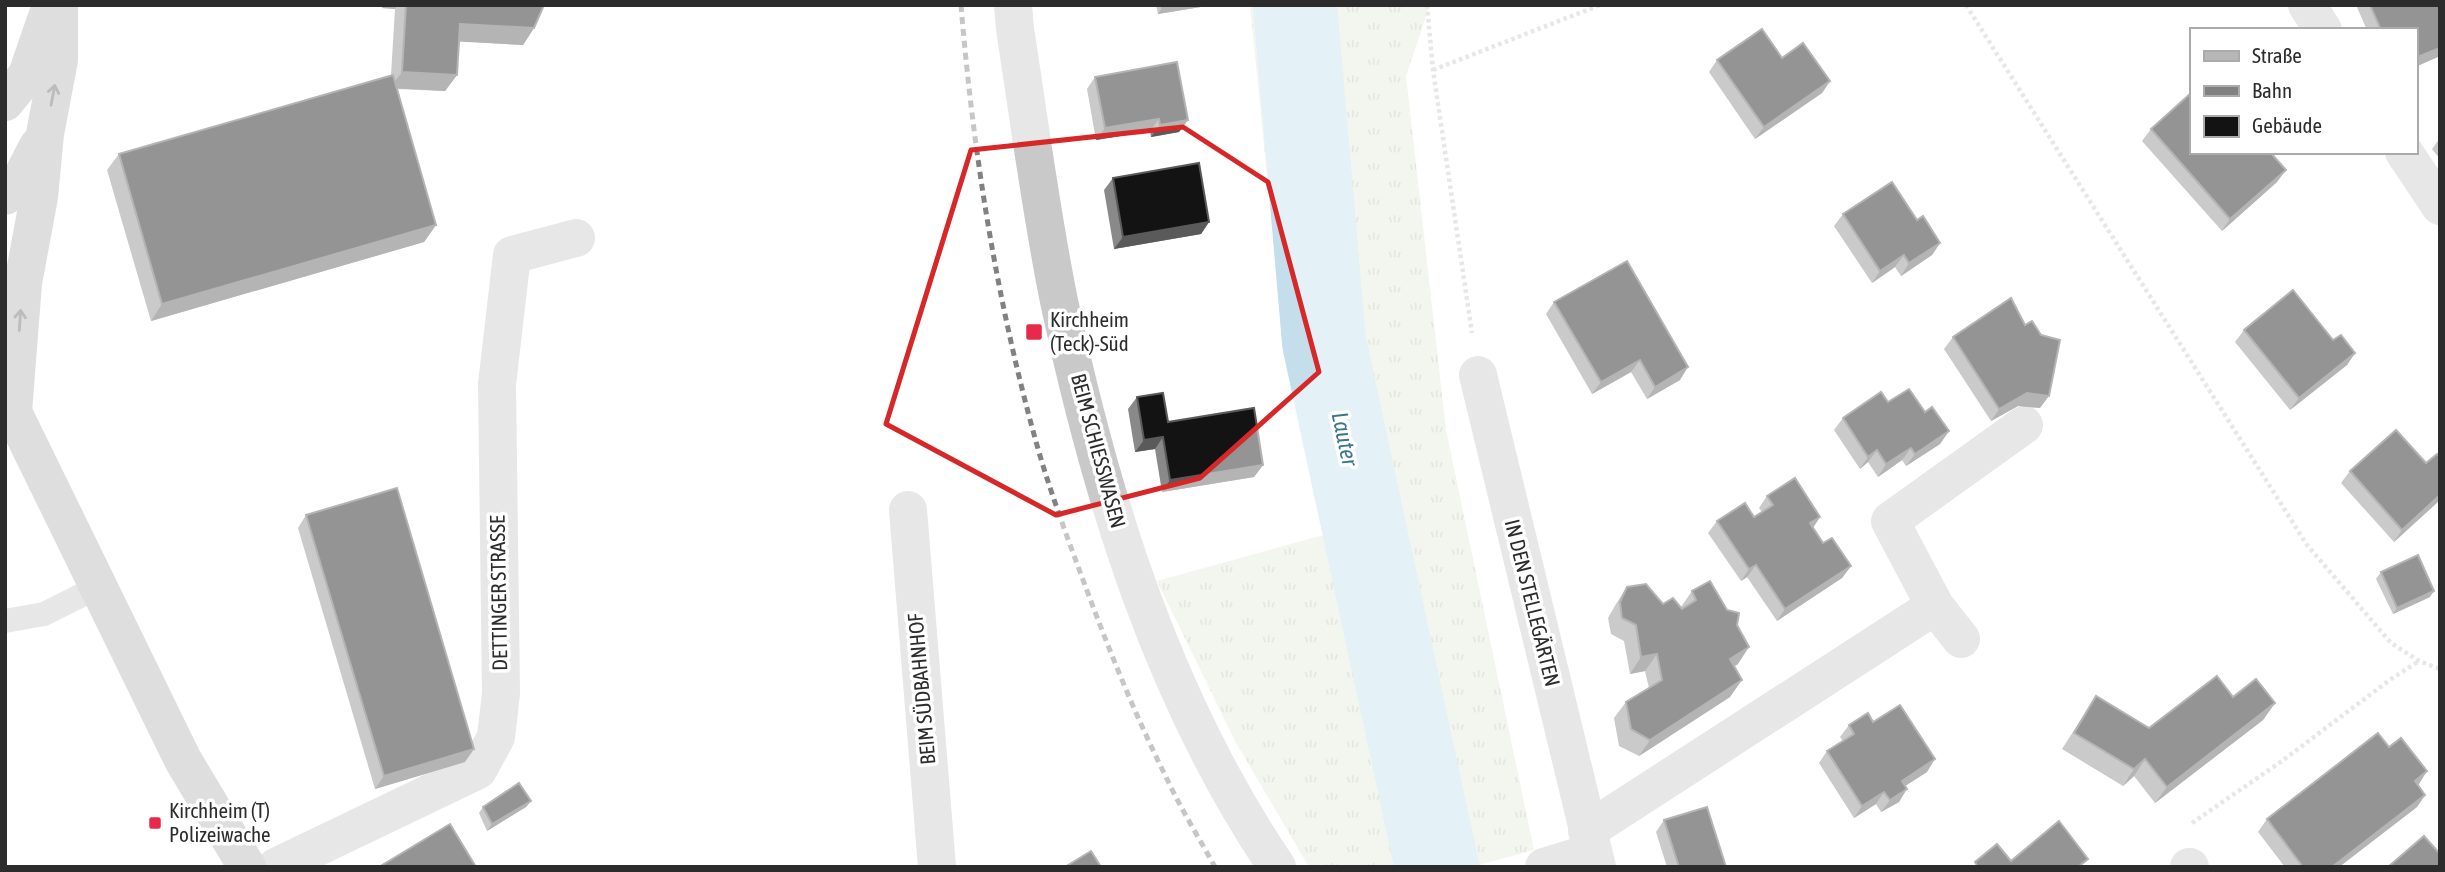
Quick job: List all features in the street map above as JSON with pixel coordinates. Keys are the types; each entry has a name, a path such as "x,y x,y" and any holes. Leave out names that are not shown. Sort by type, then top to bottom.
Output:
{"street":[{"path":"5,102 27,75 51,5"},
{"path":"59,5 60,61 45,134 39,197 23,283 9,407 183,760 247,867"},
{"name":"BEIM SCHIESSWASEN","path":"1013,5 1059,300 1088,423 1116,519 1143,603 1175,678 1211,755 1256,837 1277,867"},
{"path":"2306,5 2322,28"},
{"path":"5,196 20,181 45,134"},
{"path":"2405,154 2440,206"},
{"name":"DETTINGER STRASSE","path":"276,867 478,770 496,737 501,694 497,384 512,255 576,238"},
{"name":"IN DEN STELLEGÄRTEN","path":"1478,375 1592,850"},
{"path":"1962,639 1935,606 1890,521 2024,425"},
{"name":"BEIM SÜDBAHNHOF","path":"908,510 937,867"},
{"path":"1544,867 1592,850 1935,606"}],"lane":[{"path":"5,621 44,614 98,587"}],"path":[{"path":"1427,5 1433,70 1478,375"},
{"path":"1433,70 1600,5"},
{"path":"1966,5 2307,545 2391,643 2419,661 2440,669"},
{"path":"2191,823 2282,761 2419,661"}],"highlighted area":[{"path":"1183,127 1268,182 1319,372 1200,478 1056,515 886,424 971,150"}],"green space":[{"path":"1250,5 1430,5 1406,76 1446,430 1534,850 1472,867 1309,867 1235,741 1157,581 1327,534 1284,345"}],"building":[{"path":"406,5 544,5 534,28 460,24 457,75 402,72"},
{"path":"2370,5 2440,5 2440,48 2417,57 2417,28 2380,28"},
{"path":"1762,29 1782,58 1803,43 1830,81 1764,127 1717,60"},
{"path":"1177,62 1188,120 1160,125 1159,119 1105,128 1095,77"},
{"path":"393,75 436,225 162,304 119,154"},
{"path":"2190,94 2190,154 2272,154 2286,170 2230,219 2151,129"},
{"path":"1199,163 1209,222 1123,237 1113,178"},
{"path":"1892,182 1917,220 1923,216 1940,243 1909,263 1904,255 1880,271 1843,214"},
{"path":"1627,261 1688,367 1655,387 1640,360 1601,382 1554,302"},
{"path":"2293,290 2333,340 2341,335 2355,353 2299,398 2244,330"},
{"path":"2011,298 2025,325 2032,321 2041,335 2060,340 2049,396 2027,393 1999,409 1953,337"},
{"path":"1909,389 1925,412 1932,407 1949,431 1915,454 1911,448 1886,464 1877,450 1868,457 1843,418 1881,392 1888,402"},
{"path":"1163,393 1168,422 1254,408 1263,465 1170,480 1163,437 1144,440 1137,397"},
{"path":"2396,430 2426,463 2437,454 2440,457 2440,495 2402,530 2350,471"},
{"path":"1795,478 1820,517 1810,523 1823,543 1832,538 1851,566 1785,609 1756,565 1749,569 1717,521 1745,503 1754,517 1773,505 1767,496"},
{"path":"397,488 474,749 384,776 306,515"},
{"path":"2418,555 2434,591 2397,608 2381,572"},
{"path":"1710,581 1727,610 1739,613 1737,625 1749,647 1730,659 1742,680 1650,740 1631,729 1626,702 1662,680 1657,654 1641,657 1636,625 1622,618 1620,602 1627,587 1646,584 1663,604 1673,598 1682,609 1696,600 1692,591"},
{"path":"2217,676 2233,697 2256,679 2275,703 2167,787 2145,759 2134,769 2074,733 2096,696 2149,728"},
{"path":"1900,705 1935,759 1902,781 1907,789 1890,800 1884,792 1862,806 1827,751 1854,734 1849,725 1868,713 1873,722"},
{"path":"2378,733 2389,747 2401,738 2427,771 2415,781 2425,795 2332,867 2303,867 2267,819"},
{"path":"519,783 531,801 492,824 483,807"},
{"path":"1707,807 1726,867 1679,867 1664,820"},
{"path":"2059,821 2088,859 2078,867 1978,867 1975,862 1997,844 2011,861"},
{"path":"450,824 476,867 379,867"},
{"path":"2424,836 2440,854 2440,867 2388,867"},
{"path":"1091,851 1101,867 1065,867"}],"waterway":[{"name":"Lauter","path":"1295,5 1324,342 1437,867"}],"railway":[{"path":"961,5 972,114 988,223 1021,385 1040,454 1073,553 1131,701 1172,790 1215,867"}],"place":[{"name":"Kirchheim (Teck)-Süd","path":"1034,332"},
{"name":"Kirchheim (T) Polizeiwache","path":"155,823"}]}
